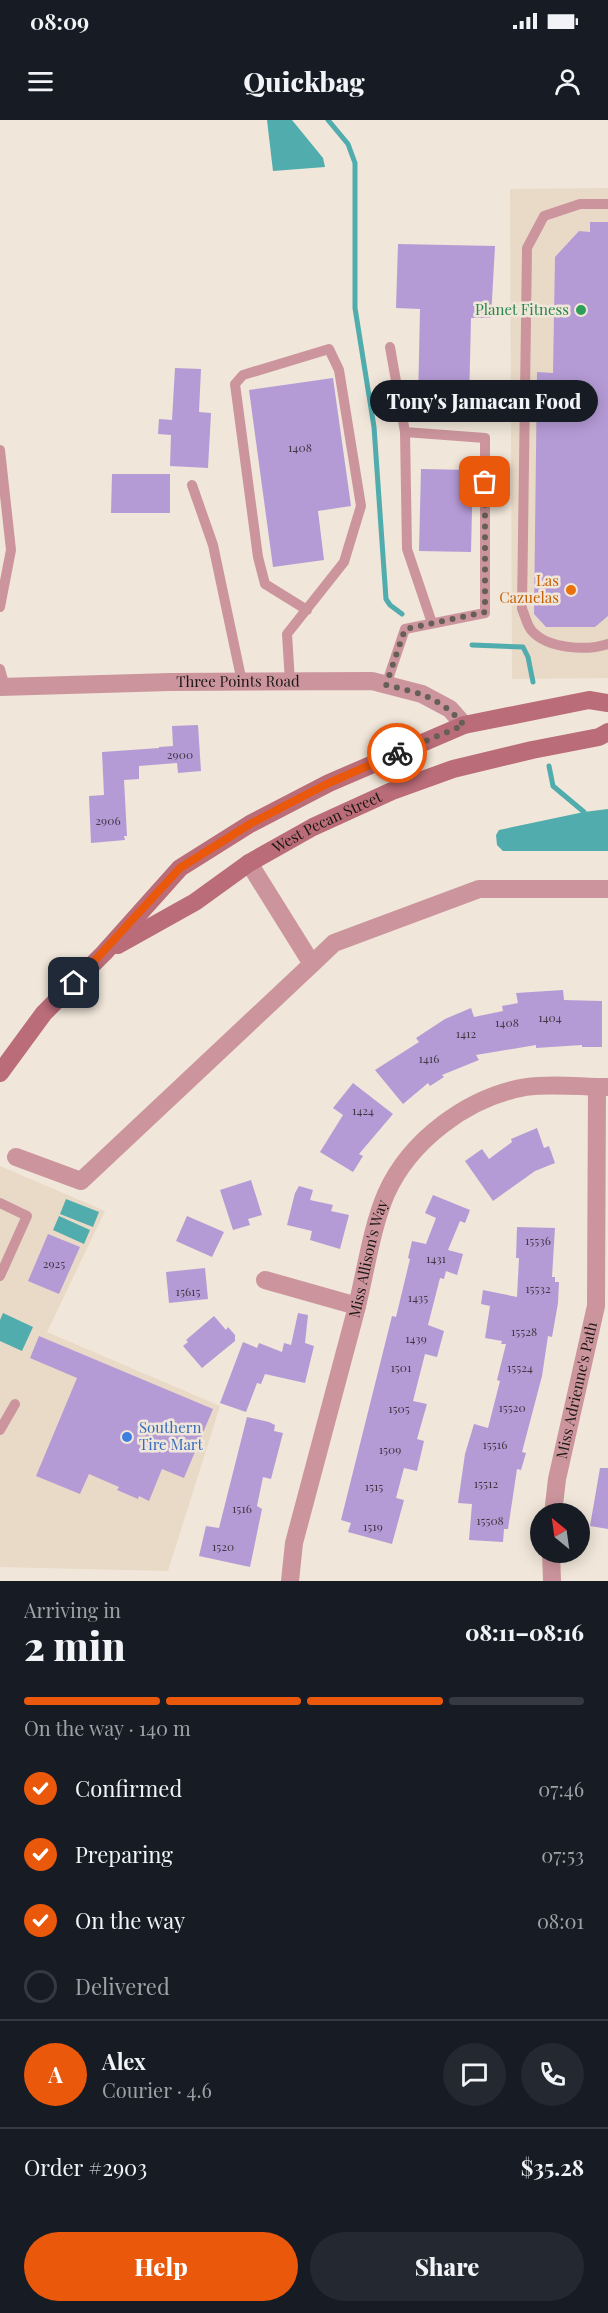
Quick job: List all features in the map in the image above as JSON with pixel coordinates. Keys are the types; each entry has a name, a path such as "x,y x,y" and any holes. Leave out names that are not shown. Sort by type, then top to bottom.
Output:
{"main road":[{"name":"West Pecan Street","path":"0,1073 44,1013 104,953 180,868 250,824 329,783 464,725 589,700 608,703"},
{"name":"West Pecan Street","path":"104,953 195,902 249,863 313,827 392,791 453,769 599,737 608,732"}],"street":[{"name":"Three Points Road","path":"3,687 372,681 422,694 450,709 464,725"},
{"path":"249,863 312,964"},
{"path":"16,1157 81,1181 334,943 479,889 608,889"},
{"name":"Miss Allison's Way","path":"290,1581 294,1543 386,1194 415,1151 461,1112 492,1097 525,1087 603,1087"},
{"name":"Miss Adrienne's Path","path":"554,1503 557,1479 596,1306 603,1087"},
{"path":"265,1280 357,1306"},
{"path":"551,1563 552,1581"}],"lane":[{"path":"608,204 580,204 544,216 526,248 522,609 532,631 556,645 594,648 608,644"},
{"path":"390,347 405,432 407,549 432,624"},
{"path":"290,682 287,634 307,610 344,562 361,506 339,370 329,349 243,375 235,384 258,557 265,584 307,610"},
{"path":"386,685 405,629 485,612 485,438 405,432"},
{"path":"0,450 11,550 0,607"},
{"path":"192,485 213,545 242,682"},
{"path":"0,669 3,687"},
{"path":"0,1203 27,1216 0,1276"},
{"path":"0,1430 15,1404"}],"shaded area":[{"path":"608,188 608,678 512,679 510,189"},
{"path":"0,1166 105,1211 47,1332 220,1406 168,1571 0,1567"}],"water":[{"path":"267,120 292,120 323,158 325,167 273,171"},
{"path":"608,809 608,851 503,851 497,845 496,835 499,830"},
{"path":"66,1199 99,1212 93,1227 60,1214"},
{"path":"59,1216 90,1230 84,1244 53,1230"},
{"path":"3,1313 33,1327 22,1351 0,1341 0,1320"}],"building":[{"path":"590,222 608,222 608,616 595,627 546,627 534,614 537,372 553,373 555,257 579,231 590,232"},
{"path":"398,244 495,246 491,318 471,318 469,404 418,403 420,309 396,308"},
{"path":"175,368 201,369 199,412 211,413 208,468 170,466 171,435 158,434 159,419 172,420"},
{"path":"333,378 351,506 318,511 324,560 273,567 249,390"},
{"path":"421,469 473,470 471,552 419,551"},
{"path":"112,474 170,474 170,513 111,513"},
{"path":"198,725 201,771 178,773 177,763 139,766 139,779 124,780 127,836 124,836 125,840 91,843 89,796 104,795 102,752 173,746 172,726"},
{"path":"563,990 564,1000 602,1001 602,1047 582,1047 582,1045 536,1048 536,1045 476,1055 479,1060 442,1075 444,1077 430,1086 428,1083 403,1104 375,1070 419,1042 416,1038 445,1019 471,1008 474,1017 503,1011 502,1006 518,1003 516,993"},
{"path":"353,1083 393,1114 359,1154 363,1156 353,1172 320,1152 343,1115 333,1108"},
{"path":"537,1128 544,1148 549,1146 555,1163 535,1171 493,1201 465,1161 482,1149 489,1159 512,1142 511,1139"},
{"path":"251,1180 262,1215 248,1219 250,1225 233,1230 220,1190"},
{"path":"299,1186 313,1190 310,1200 333,1205 331,1211 349,1215 340,1249 310,1240 312,1231 287,1225"},
{"path":"433,1195 470,1210 465,1223 460,1221 448,1250 463,1254 457,1275 446,1271 444,1279 440,1278 428,1325 444,1331 437,1357 425,1354 413,1401 427,1404 417,1439 424,1441 417,1471 404,1468 396,1498 404,1500 392,1544 348,1532 351,1523 341,1520 392,1316 396,1317 412,1241 426,1244 436,1218 425,1213"},
{"path":"187,1216 224,1232 212,1257 176,1241"},
{"path":"517,1227 555,1228 552,1277 555,1277 555,1282 559,1282 558,1303 552,1337 548,1336 542,1376 522,1452 526,1453 521,1470 517,1469 508,1529 504,1529 503,1542 469,1540 472,1504 458,1503 465,1454 474,1424 488,1428 500,1381 497,1380 506,1344 485,1338 490,1306 481,1304 483,1290 517,1297 519,1258 516,1258"},
{"path":"48,1234 80,1247 59,1294 28,1281"},
{"path":"205,1268 208,1299 169,1303 166,1272"},
{"path":"298,1313 308,1315 305,1343 314,1346 305,1383 265,1374 261,1384 257,1383 246,1412 220,1403 243,1342 257,1348 259,1343 282,1352 284,1343 291,1345"},
{"path":"214,1316 226,1330 228,1327 235,1335 235,1341 202,1368 183,1346 188,1342 186,1340"},
{"name":"Southern Tire Mart","path":"39,1336 213,1409 184,1478 162,1469 149,1501 117,1490 119,1487 89,1474 80,1494 36,1476 77,1378 30,1358"},
{"path":"247,1417 269,1422 275,1425 274,1431 283,1433 271,1479 263,1477 257,1506 262,1509 250,1567 199,1556 206,1526 219,1528"},
{"path":"600,1468 608,1468 608,1529 590,1526"}],"waterway":[{"path":"328,120 348,144 355,163 355,308 374,427 386,599 402,614"},
{"path":"472,645 523,647 528,657 533,682"},
{"path":"549,766 553,786 584,812"}],"way so far":[{"path":"397,753 464,725 450,709 422,694 386,685 405,629 485,612 485,482"}],"place":[{"name":"Planet Fitness","path":"581,310"},
{"name":"Tony's Jamacan Food","path":"485,482"},
{"name":"Las Cazuelas","path":"571,590"},
{"name":"Southern Tire Mart","path":"127,1437"}],"route":[{"path":"74,983 180,868 250,824 329,783 397,753"}]}
